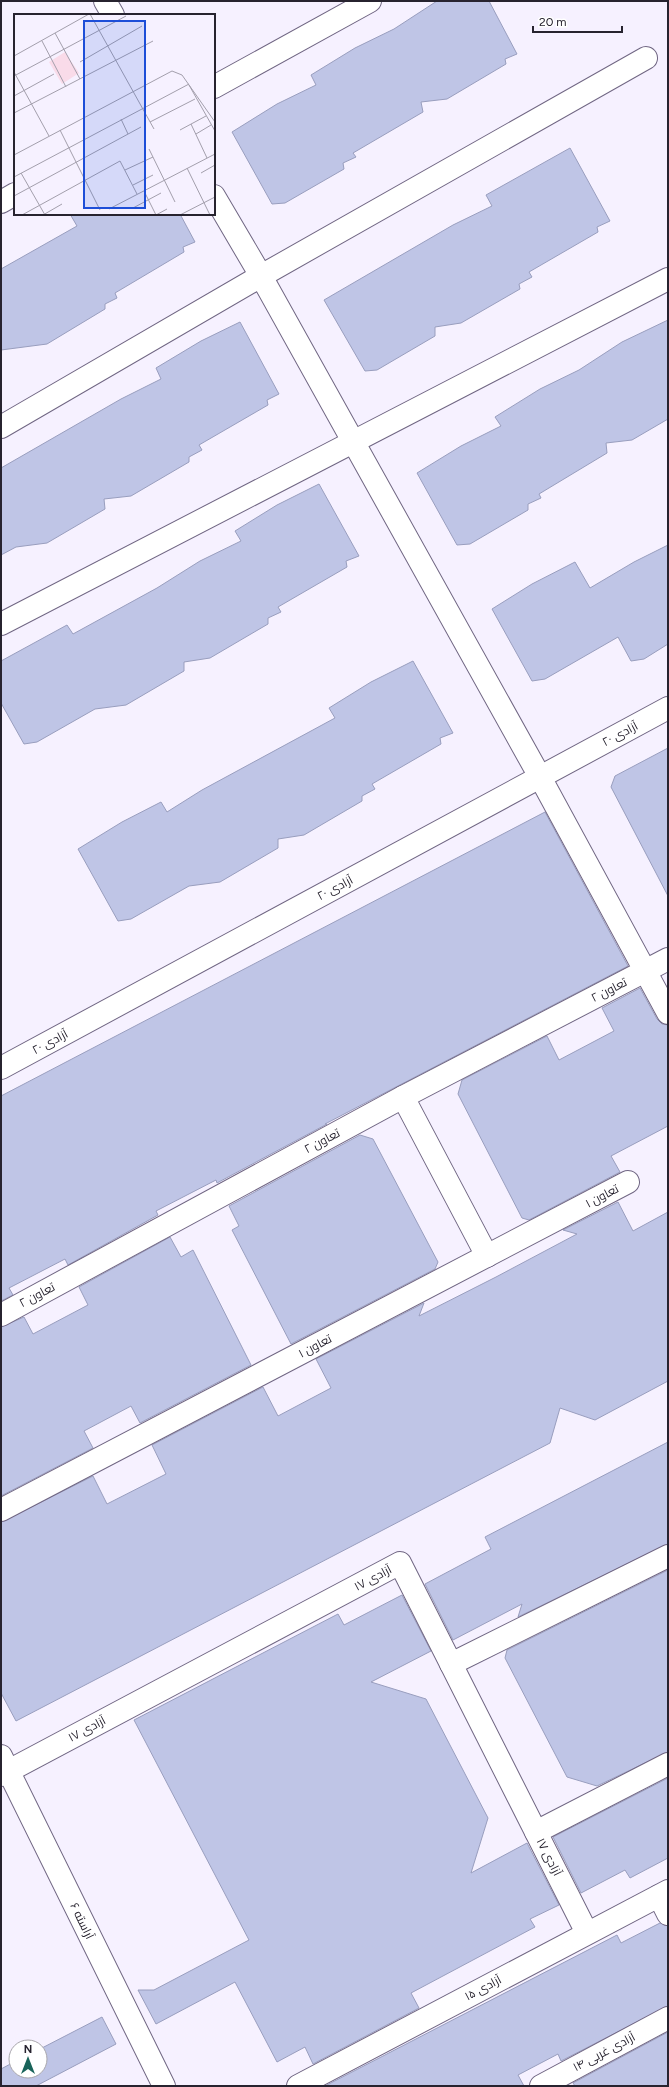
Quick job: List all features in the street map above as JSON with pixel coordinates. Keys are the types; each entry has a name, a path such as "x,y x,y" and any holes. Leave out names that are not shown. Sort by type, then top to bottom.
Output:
{"street":[{"path":"105,1 112,14"},
{"path":"215,86 370,1"},
{"path":"1,427 261,276 646,58"},
{"path":"1,202 14,195"},
{"path":"215,198 261,276 354,442 540,777 668,1013"},
{"path":"1,624 668,279"},
{"name":"آزادی ۲۰","path":"1,1068 668,708"},
{"name":"تعاون ۲","path":"1,1315 403,1097 668,959"},
{"path":"403,1097 487,1256"},
{"name":"تعاون ۱","path":"1,1510 628,1182"},
{"path":"451,1664 668,1556"},
{"name":"آزادی ۱۷","path":"3,1767 400,1564 587,1933"},
{"path":"536,1832 668,1764"},
{"name":"آراسته ۶","path":"3,1767 164,2086"},
{"name":"آزادی ۱۵","path":"298,2086 587,1933 665,1900"},
{"name":"آزادی غربی ۱۴","path":"541,2086 668,2018"}],"building":[{"path":"437,1 489,1 517,54 505,59 506,64 447,99 421,102 423,112 353,153 356,157 343,163 344,169 285,203 272,204 232,132 277,104 316,85 311,75 355,48 394,29"},
{"path":"570,148 610,221 597,227 598,232 529,272 532,277 519,284 520,289 461,323 435,327 435,336 377,370 365,371 324,300 453,225 492,206 486,195"},
{"path":"71,215 181,215 195,242 183,247 184,252 115,293 117,298 105,304 105,309 47,344 1,350 1,269 77,226"},
{"path":"668,320 668,419 632,440 606,443 607,453 539,494 541,498 528,504 528,510 470,544 457,545 417,473 461,446 501,426 495,417 540,389 579,370 622,342"},
{"path":"240,322 279,394 267,400 268,405 199,445 202,450 189,457 189,462 131,496 104,499 105,509 47,543 16,547 1,555 1,468 121,399 161,379 156,368 201,341"},
{"path":"319,484 359,556 346,561 347,567 278,607 281,612 268,618 268,624 210,658 184,662 184,671 126,705 95,709 37,742 24,744 1,703 1,661 67,625 73,634 157,588 200,561 241,541 235,531 277,505"},
{"path":"668,545 668,644 644,659 631,661 618,637 545,679 532,681 492,609 532,584 575,562 590,588 634,562"},
{"path":"413,661 453,733 440,738 441,744 372,784 375,789 362,796 362,801 304,835 278,839 278,848 220,882 189,886 131,919 118,921 78,849 122,822 161,802 167,812 202,790 335,718 329,708 371,682"},
{"path":"668,748 668,896 611,787 615,776"},
{"path":"545,812 628,966 325,1124 327,1124 217,1183 216,1180 156,1211 158,1215 68,1265 65,1259 9,1288 13,1295 1,1301 1,1096"},
{"path":"640,988 657,1019 662,1024 668,1025 668,1126 611,1156 620,1172 529,1220 522,1218 458,1094 462,1080 547,1036 559,1060 614,1031 602,1008"},
{"path":"360,1135 373,1139 438,1262 435,1269 291,1344 232,1230 239,1226 229,1206"},
{"path":"618,1202 633,1231 668,1212 668,1381 595,1420 560,1408 550,1443 16,1721 1,1693 1,1522 93,1476 107,1504 166,1474 152,1445 263,1387 278,1416 331,1388 316,1359 424,1303 419,1316 496,1277 577,1234 563,1230"},
{"path":"170,1237 181,1257 193,1250 251,1365 140,1423 131,1406 84,1431 93,1448 1,1496 1,1327 24,1317 33,1334 88,1305 79,1287"},
{"path":"668,1442 668,1544 518,1617 522,1604 453,1640 425,1584 491,1549 485,1537"},
{"path":"668,1570 668,1752 597,1786 567,1777 505,1658 507,1650"},
{"path":"402,1595 431,1651 371,1682 426,1699 488,1818 471,1873 527,1843 559,1905 530,1919 535,1927 411,1993 419,2008 313,2064 305,2047 277,2062 235,1982 156,2024 138,1990 154,1990 249,1940 134,1720 338,1614 344,1625"},
{"path":"668,1778 668,1858 630,1878 625,1870 581,1893 553,1837"},
{"path":"660,1923 668,1926 668,2006 561,2061 558,2054 518,2075 524,2086 325,2086 617,1935 621,1943"},
{"path":"102,2017 116,2044 36,2086 1,2086 1,2069 8,2065 8,2079 48,2079 48,2045"},
{"path":"668,2032 668,2086 575,2086 573,2083"}]}
